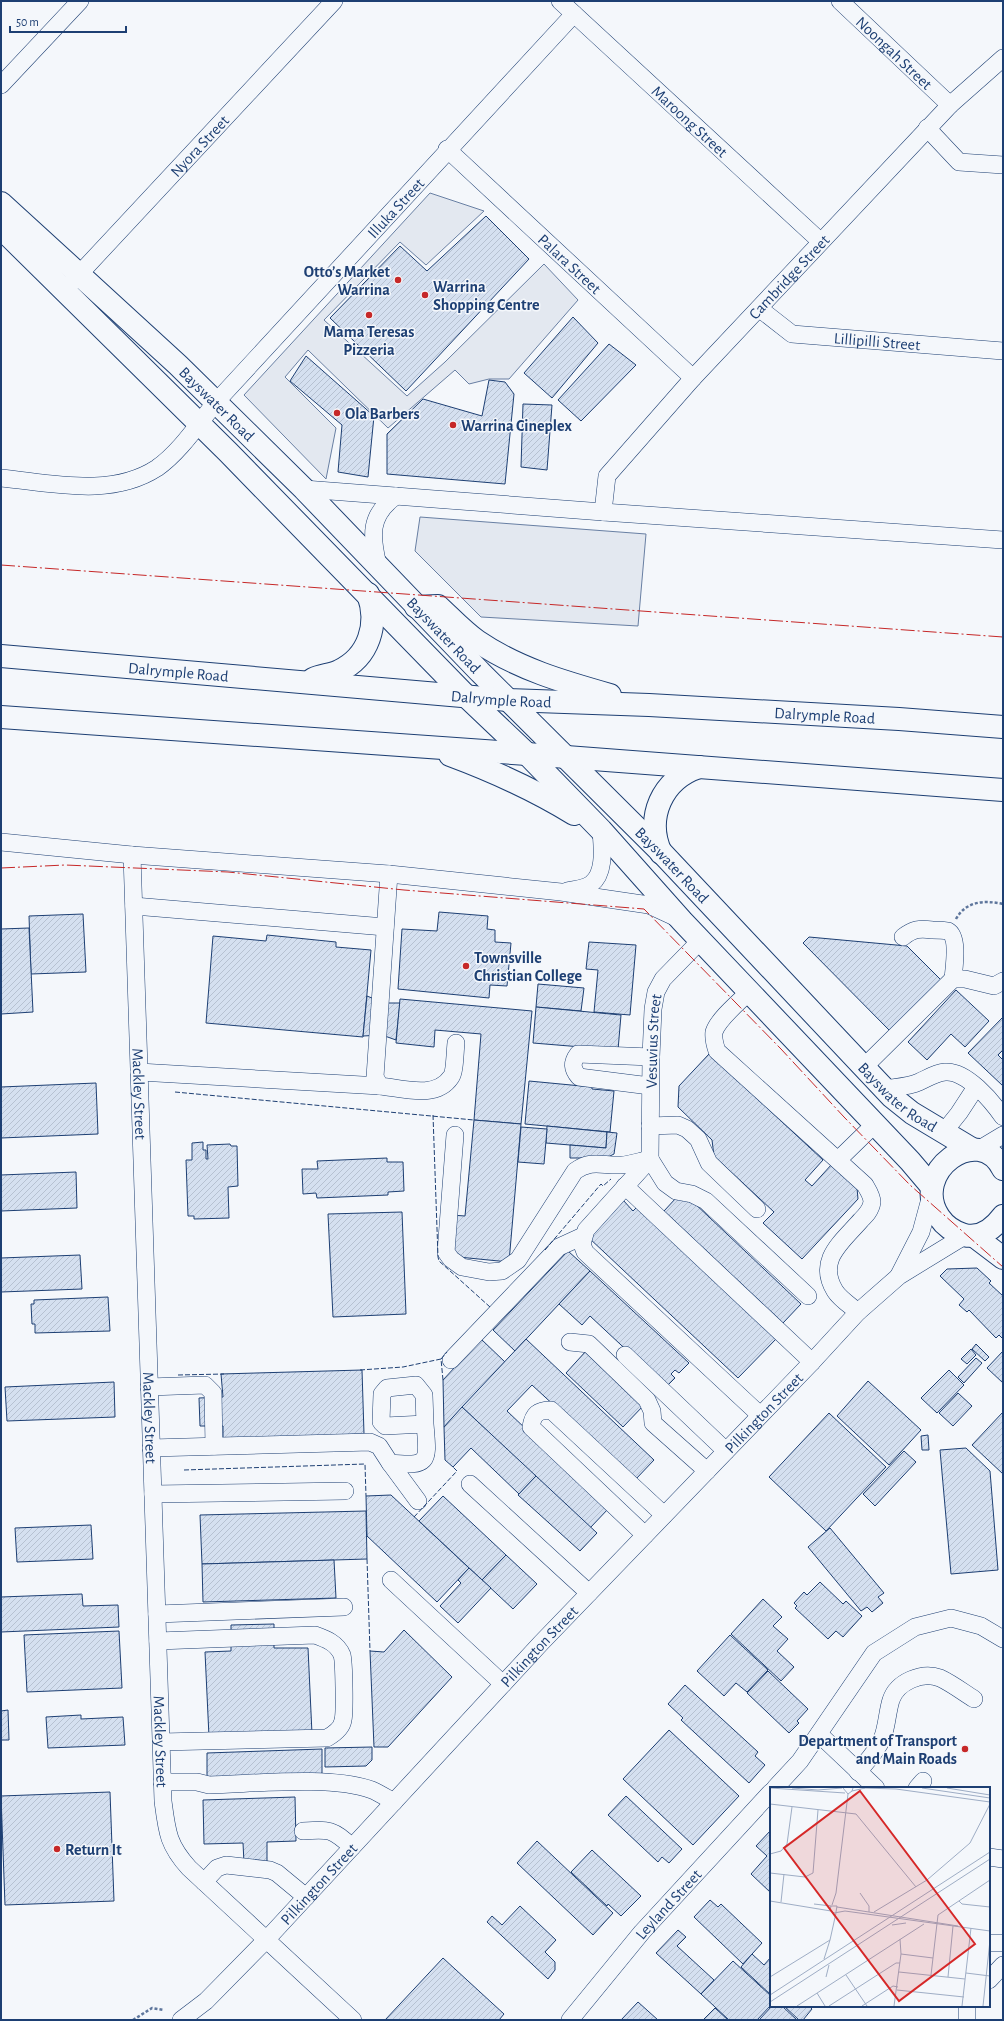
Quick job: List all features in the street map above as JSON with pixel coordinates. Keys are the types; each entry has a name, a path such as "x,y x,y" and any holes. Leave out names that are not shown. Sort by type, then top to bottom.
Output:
{"main road":[{"name":"Bayswater Road","path":"1,203 80,274 216,402 304,489 378,565 416,607 662,853 883,1089 912,1113 943,1133 975,1150 986,1152 997,1160 1003,1169"},
{"name":"Bayswater Road","path":"1,228 199,423 368,594 467,697 505,732 601,830 682,921 922,1174 931,1191"},
{"path":"308,682 319,676 332,674 345,668 356,659 365,648 373,622 372,608 368,594"},
{"path":"416,607 438,606 476,640 526,669 567,683 649,705"},
{"name":"Dalrymple Road","path":"1,656 508,700 649,705 899,719 1003,727"},
{"path":"426,747 481,741 505,732 511,726 514,715 508,700"},
{"path":"1,717 527,754 1003,790"},
{"path":"426,747 487,769 546,797 601,830"},
{"path":"662,853 656,840 654,826 656,812 661,798 674,781 685,773 699,768"},
{"path":"975,1150 954,1155 939,1169 931,1191 934,1210 948,1227 970,1235 1003,1258"},
{"path":"970,1235 990,1229 1003,1216"}],"street":[{"path":"1,86 80,1"},
{"name":"Nyora Street","path":"64,290 334,1"},
{"name":"Maroong Street","path":"560,1 820,241"},
{"name":"Noongah Street","path":"840,1 950,105"},
{"name":"Illuka Street","path":"216,402 447,149 574,14"},
{"name":"Cambridge Street","path":"603,512 607,476 694,378 760,309 820,241 927,128 950,105 1003,58"},
{"path":"927,128 959,162 1003,165"},
{"name":"Palara Street","path":"447,149 694,378"},
{"name":"Lillipilli Street","path":"760,309 792,334 1003,351"},
{"path":"1,478 85,487 100,486 130,480 158,468 176,450 216,402"},
{"path":"304,489 1003,540"},
{"path":"378,565 374,546 375,523 383,508 396,496"},
{"path":"561,892 584,888 592,883 598,876 603,852 601,830"},
{"path":"1,842 132,855 389,874 561,892 649,905 682,921"},
{"name":"Mackley Street","path":"132,855 162,1782 166,1828 175,1853 204,1882 353,2020"},
{"path":"380,1086 375,1077 375,1060 389,874"},
{"path":"134,906 385,926"},
{"path":"863,1068 953,979 955,943 953,936 948,932 927,929 913,930 903,937"},
{"name":"Vesuvius Street","path":"650,1160 651,1057 653,1009 656,992 663,979 700,940"},
{"path":"953,979 965,979 994,986 1003,981"},
{"path":"750,991 718,1024 714,1032 714,1041 717,1051 865,1185 872,1201 870,1211 834,1252 827,1265 830,1279 836,1292 858,1312"},
{"path":"139,1072 380,1086 426,1091 442,1087 452,1077 456,1043"},
{"path":"650,1086 579,1077 573,1070 573,1060 578,1054 651,1057"},
{"path":"883,1089 904,1086 919,1082 938,1074 951,1072 965,1077 989,1100 1003,1118"},
{"path":"943,1133 959,1113 976,1087"},
{"path":"838,1160 875,1124"},
{"path":"650,1126 678,1125 687,1129 698,1140 709,1163 757,1209"},
{"path":"455,1135 446,1252 451,1259 462,1267 489,1272 502,1271 518,1260 574,1171 591,1163 622,1166 650,1160"},
{"path":"975,1150 1003,1136"},
{"path":"650,1160 591,1223 583,1236 582,1244 585,1252 760,1415"},
{"path":"650,1160 665,1183 676,1192 692,1194 706,1201 808,1296"},
{"path":"625,1186 812,1362"},
{"name":"Pilkington Street","path":"899,1276 921,1232 931,1191"},
{"name":"Pilkington Street","path":"182,2020 206,2001 267,1939 503,1684 812,1362 858,1312 899,1276 970,1235"},
{"path":"452,1360 559,1247 583,1236"},
{"path":"570,1342 589,1344 647,1400 652,1411 653,1423 707,1471"},
{"path":"624,1355 726,1451"},
{"path":"149,1387 205,1385 210,1389 213,1393 214,1446"},
{"path":"645,1535 531,1427 534,1416 538,1412 551,1410 664,1515"},
{"path":"390,1463 419,1464 425,1460 428,1454 425,1424"},
{"path":"151,1448 370,1442 379,1446 418,1501"},
{"path":"470,1484 589,1593"},
{"path":"153,1494 345,1491"},
{"path":"391,1580 503,1684"},
{"path":"157,1614 344,1607"},
{"path":"776,1787 800,1761 874,1653 915,1627 951,1618 981,1626 1003,1639"},
{"path":"158,1641 315,1635 329,1640 336,1646 342,1656 343,1721 336,1732 327,1738 161,1742"},
{"path":"858,1772 878,1748 886,1727 891,1700 897,1690 906,1682 917,1678 939,1678 974,1699"},
{"path":"819,1734 875,1787"},
{"path":"162,1782 197,1782 209,1785 322,1782 354,1785 372,1790 394,1802"},
{"name":"Leyland Street","path":"570,2020 642,1932 770,1793"},
{"path":"303,1831 325,1829 335,1832 352,1847"},
{"path":"990,1857 1003,1859"},
{"path":"204,1882 217,1868 226,1865 270,1870 277,1873 306,1897"},
{"path":"990,1943 1003,1943"},
{"path":"990,1979 1003,1965"},
{"path":"967,2007 967,2020"}],"path":[{"path":"953,936 957,918 972,904 988,901 1003,904"},
{"path":"133,2020 152,2008 164,2010"}],"shaded area":[{"path":"430,193 484,211 426,265 400,242 324,320 407,396 445,362 544,264 578,300 509,379 489,379 469,384 455,370 388,428 308,350 285,377 336,428 326,479 244,395"},
{"path":"420,517 646,534 638,626 481,617 415,551"}],"building":[{"name":"Warrina Shopping Centre","path":"486,216 529,259 406,391 330,318 400,246 427,271"},
{"path":"573,317 598,343 552,398 524,373"},
{"path":"609,344 636,365 581,421 558,400"},
{"path":"306,356 374,416 368,477 338,472 342,425 290,381"},
{"name":"Warrina Cineplex","path":"489,380 505,382 514,394 505,484 387,474 387,434 423,399 482,416"},
{"path":"523,404 552,405 547,470 521,467"},
{"path":"439,912 488,916 487,929 495,930 495,942 511,943 507,986 490,985 489,998 398,989 402,929 437,931"},
{"path":"83,914 86,972 31,974 29,916"},
{"path":"29,928 33,1012 1,1014 1,929"},
{"path":"267,935 336,942 336,947 371,950 363,1037 206,1023 213,936 266,941"},
{"path":"809,937 907,946 941,980 890,1031 803,943"},
{"path":"589,942 636,945 630,1015 594,1012 598,970 586,969"},
{"path":"538,984 584,988 581,1011 536,1007"},
{"path":"956,990 989,1021 965,1047 951,1034 927,1060 908,1042"},
{"path":"367,996 384,1003 400,1003 396,1040 382,1035 363,1036"},
{"path":"400,999 532,1011 521,1124 474,1120 481,1034 435,1030 434,1047 396,1043"},
{"path":"536,1007 621,1015 618,1050 533,1043"},
{"path":"1003,1017 1003,1050 998,1055 1003,1060 1003,1086 968,1053"},
{"path":"709,1054 823,1160 805,1180 812,1186 832,1164 857,1188 858,1199 802,1259 763,1223 774,1212 714,1156 712,1140 678,1107 679,1086"},
{"path":"529,1081 592,1087 592,1089 614,1091 610,1132 525,1124"},
{"path":"96,1083 98,1134 1,1138 1,1087"},
{"path":"474,1120 521,1124 509,1262 448,1256 451,1215 465,1216"},
{"path":"547,1126 607,1132 606,1148 546,1143"},
{"path":"521,1127 547,1129 544,1164 518,1162"},
{"path":"607,1132 617,1133 614,1154 602,1160 590,1158 570,1158 570,1145 606,1148"},
{"path":"203,1142 203,1150 206,1150 206,1159 208,1159 207,1145 230,1144 231,1146 237,1146 238,1186 228,1187 229,1218 194,1219 194,1216 188,1216 186,1160 192,1160 192,1143"},
{"path":"387,1158 387,1162 403,1162 404,1191 388,1192 388,1195 317,1198 316,1193 303,1194 302,1169 318,1169 317,1161"},
{"path":"76,1172 77,1208 1,1211 1,1175"},
{"path":"676,1198 691,1200 801,1304 783,1323 664,1211"},
{"path":"623,1200 633,1211 637,1207 777,1338 738,1378 588,1237"},
{"path":"402,1212 406,1314 333,1317 328,1214"},
{"path":"568,1251 590,1271 515,1351 493,1330"},
{"path":"80,1255 82,1289 1,1292 1,1258"},
{"path":"977,1268 991,1281 989,1283 1003,1296 1003,1339 999,1335 996,1338 969,1310 967,1312 959,1305 964,1299 940,1276 947,1269"},
{"path":"590,1271 689,1363 679,1373 675,1370 671,1374 675,1378 666,1387 590,1316 582,1325 559,1304"},
{"path":"108,1297 110,1331 35,1333 35,1324 32,1324 31,1304 34,1304 34,1300"},
{"path":"481,1339 505,1362 444,1427 443,1380"},
{"path":"526,1339 654,1460 635,1480 532,1385 507,1411 609,1508 590,1528 462,1407"},
{"path":"976,1344 989,1357 985,1361 972,1349"},
{"path":"971,1349 976,1355 967,1364 961,1359"},
{"path":"586,1351 644,1405 623,1427 566,1373"},
{"path":"1003,1351 1003,1383 987,1368"},
{"path":"976,1358 982,1363 964,1383 958,1377"},
{"path":"362,1370 364,1434 223,1439 223,1426 200,1426 199,1398 223,1397 221,1374"},
{"path":"949,1370 964,1385 937,1413 921,1398"},
{"path":"868,1381 921,1430 889,1465 837,1416"},
{"path":"114,1382 115,1417 7,1421 5,1387"},
{"path":"958,1393 972,1406 953,1426 939,1413"},
{"path":"462,1407 536,1476 519,1494 471,1448 453,1467 445,1460 444,1427"},
{"path":"1003,1412 1003,1474 972,1445"},
{"path":"829,1413 886,1467 826,1531 769,1477"},
{"path":"928,1435 929,1450 922,1450 921,1436"},
{"path":"966,1448 990,1471 998,1570 951,1574 940,1450"},
{"path":"904,1451 916,1462 875,1506 863,1494"},
{"path":"536,1476 597,1533 580,1551 518,1495"},
{"path":"391,1495 469,1568 437,1602 367,1536 366,1496"},
{"path":"443,1496 506,1555 482,1580 419,1521"},
{"path":"366,1511 367,1559 202,1564 200,1515"},
{"path":"91,1525 93,1559 17,1562 15,1528"},
{"path":"830,1528 884,1593 878,1597 883,1603 872,1612 867,1607 861,1611 808,1547"},
{"path":"506,1555 537,1584 513,1609 482,1580"},
{"path":"334,1560 336,1598 203,1602 202,1564"},
{"path":"469,1568 491,1588 458,1623 440,1606 461,1583 458,1580"},
{"path":"820,1582 843,1604 846,1601 862,1616 843,1637 836,1631 828,1639 795,1608 797,1606 794,1603 804,1592 807,1595"},
{"path":"82,1594 83,1606 118,1605 119,1627 1,1632 1,1597"},
{"path":"763,1599 782,1617 773,1626 788,1639 777,1651 794,1667 781,1681 731,1634"},
{"path":"274,1624 274,1648 308,1648 312,1734 209,1737 205,1652 231,1651 231,1625"},
{"path":"404,1630 452,1677 388,1747 374,1747 370,1651 384,1652"},
{"path":"119,1631 122,1688 27,1692 24,1635"},
{"path":"730,1635 768,1670 747,1692 736,1683 724,1696 697,1671"},
{"path":"768,1671 808,1709 797,1721 799,1723 789,1733 747,1693"},
{"path":"685,1685 758,1752 755,1756 765,1765 749,1783 681,1720 683,1718 668,1704"},
{"path":"8,1710 9,1740 1,1740 1,1711"},
{"path":"81,1715 81,1719 123,1717 125,1745 48,1748 46,1717"},
{"path":"669,1730 739,1796 693,1845 623,1779"},
{"path":"372,1747 372,1760 366,1766 325,1767 325,1748"},
{"path":"322,1749 322,1777 207,1781 207,1753"},
{"name":"Return It","path":"110,1792 114,1901 5,1905 1,1796"},
{"path":"626,1796 682,1849 669,1863 662,1857 658,1862 608,1815"},
{"path":"295,1797 296,1841 267,1842 267,1862 244,1863 243,1843 204,1844 203,1800"},
{"path":"770,1831 770,1892 751,1874 767,1856 756,1846"},
{"path":"537,1841 613,1913 593,1935 517,1863"},
{"path":"592,1850 641,1896 621,1916 608,1904 607,1906 571,1872"},
{"path":"710,1900 718,1907 721,1904 762,1943 743,1964 694,1917"},
{"path":"520,1906 556,1940 545,1952 555,1962 555,1970 548,1979 487,1922 492,1916 502,1925"},
{"path":"678,1930 686,1937 677,1946 714,1980 701,1994 656,1953"},
{"path":"752,1954 764,1965 770,1958 770,1994 741,1967"},
{"path":"443,1958 504,2014 499,2020 385,2020"},
{"path":"733,1961 770,1995 770,2006 757,2020 729,2020 701,1994"},
{"path":"638,2002 658,2020 621,2020"},
{"path":"771,2007 783,2007 797,2020 759,2020"},
{"path":"785,2007 810,2007 812,2009 803,2020 799,2020"},
{"path":"715,2008 728,2020 703,2020"}],"fence":[{"path":"175,1092 474,1120"},
{"path":"433,1115 439,1261 490,1307"},
{"path":"545,1250 601,1184 603,1186 611,1179"},
{"path":"443,1380 441,1359 447,1352"},
{"path":"360,1370 403,1367 441,1359"},
{"path":"178,1375 224,1374"},
{"path":"184,1470 365,1464 366,1496"},
{"path":"414,1517 457,1471 453,1467"},
{"path":"367,1559 370,1651"}],"power":[{"path":"1,565 1003,637"},
{"path":"1,868 65,865 228,872 404,890 644,909 781,1049 910,1185 1003,1267"}],"place":[{"name":"Otto’s Market Warrina","path":"398,280"},
{"name":"Warrina Shopping Centre","path":"425,295"},
{"name":"Mama Teresas Pizzeria","path":"369,315"},
{"name":"Ola Barbers","path":"337,413"},
{"name":"Warrina Cineplex","path":"453,425"},
{"name":"Townsville Christian College","path":"466,966"},
{"name":"Department of Transport and Main Roads","path":"965,1749"},
{"name":"Return It","path":"57,1849"}]}
